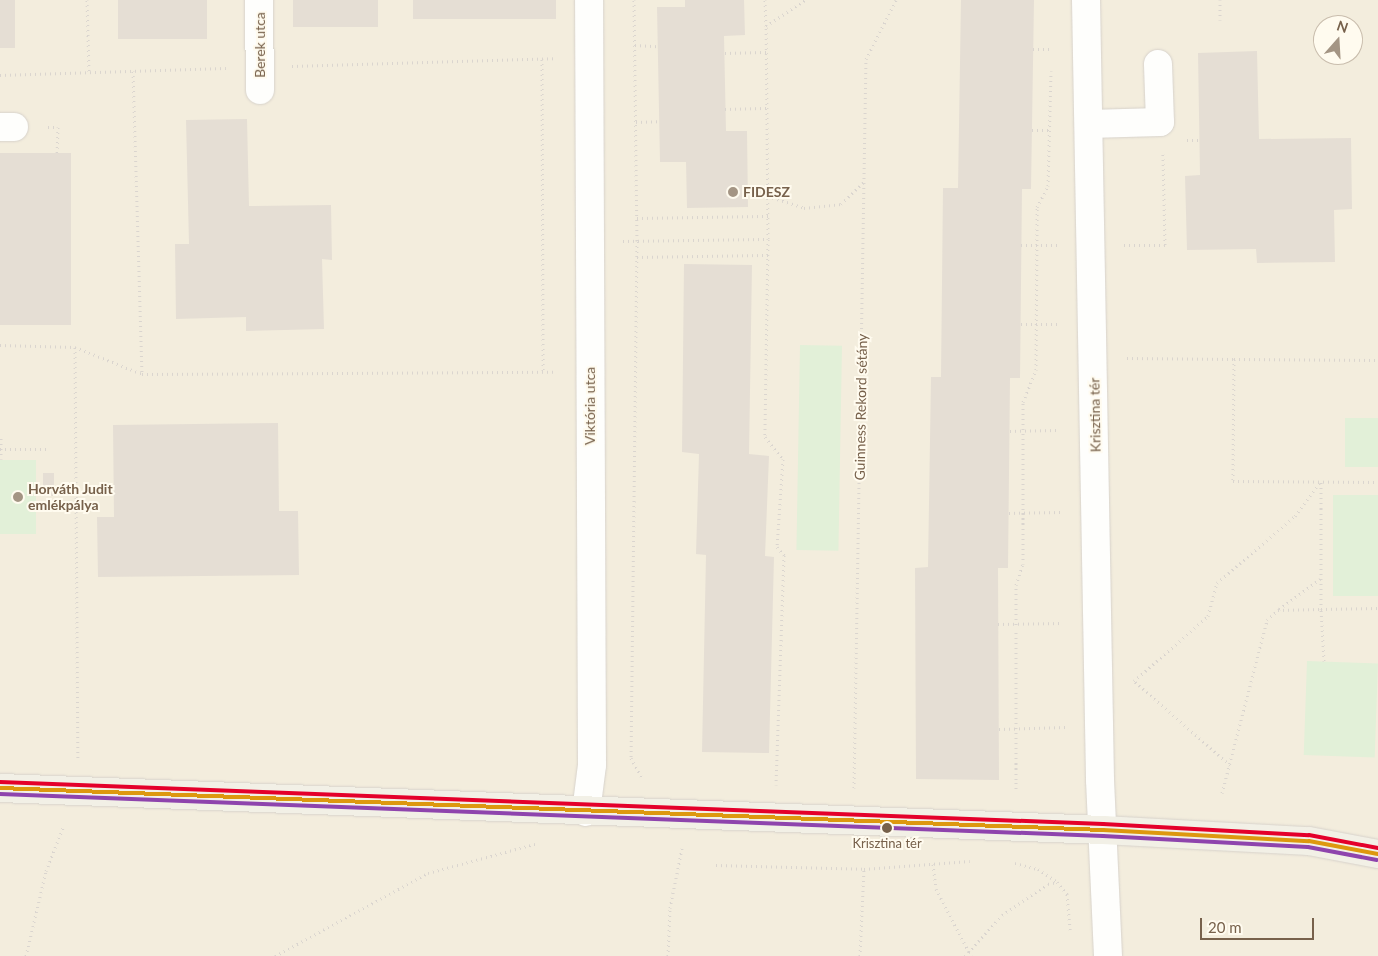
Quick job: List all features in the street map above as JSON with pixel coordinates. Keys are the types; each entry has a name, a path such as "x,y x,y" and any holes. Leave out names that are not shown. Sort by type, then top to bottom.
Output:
{"main road":[{"path":"0,788 76,794 1103,830 1309,841 1378,854"}],"street":[{"name":"Berek utca","path":"259,0 260,79"},
{"name":"Viktória utca","path":"586,812 592,766 589,0"},
{"name":"Krisztina tér","path":"1086,0 1103,830 1108,956"},
{"path":"1089,124 1160,122 1158,64"}],"path":[{"path":"86,0 89,72"},
{"path":"634,0 637,257 631,758 643,780 648,780"},
{"path":"765,0 768,255 764,437 783,459 777,547 784,555 776,785 767,784"},
{"path":"766,26 805,0"},
{"name":"Guinness Rekord sétány","path":"855,821 866,59 896,0"},
{"path":"1220,0 1220,20"},
{"path":"1051,39 1051,58"},
{"path":"635,45 657,46"},
{"path":"725,53 766,52"},
{"path":"0,75 133,71 260,79 542,59 589,58"},
{"path":"542,59 543,372"},
{"path":"1016,789 1016,585 1023,564 1023,402 1036,370 1037,206 1048,186 1051,67"},
{"path":"133,71 142,374"},
{"path":"726,109 767,108"},
{"path":"636,122 659,121"},
{"path":"57,153 58,127"},
{"path":"1181,140 1199,140"},
{"path":"1092,245 1165,245 1162,150"},
{"path":"768,196 804,208 841,204 865,181"},
{"path":"637,218 768,216"},
{"path":"590,242 768,239"},
{"path":"637,257 768,255"},
{"path":"0,345 75,347 142,374 590,372"},
{"path":"26,956 46,871 76,794 79,748 75,347"},
{"path":"1117,358 1378,360"},
{"path":"1234,359 1232,481 1378,482"},
{"path":"1010,431 1096,430"},
{"path":"1,438 1,459"},
{"path":"0,449 50,449"},
{"path":"1320,482 1321,609 1324,661"},
{"path":"1230,765 1134,681 1208,616 1217,583 1295,516 1320,482"},
{"path":"1009,513 1097,512"},
{"path":"1222,793 1267,620 1321,578"},
{"path":"1278,610 1378,608"},
{"path":"998,624 1099,622"},
{"path":"999,728 1102,726"},
{"path":"668,956 670,908 688,814"},
{"path":"275,956 428,873 540,843"},
{"path":"716,865 864,869 972,861"},
{"path":"1011,861 1038,869 1057,882 1067,894 1071,938"},
{"path":"933,864 936,889 968,955 1002,916 1048,884 1057,882"},
{"path":"860,956 864,869"}],"shaded area":[{"path":"0,0 1378,0 1378,956 0,956"}],"green space":[{"path":"800,345 842,346 838,551 796,550"},
{"path":"1345,418 1378,418 1378,467 1345,467"},
{"name":"Horváth Judit emlékpálya","path":"0,460 36,460 36,534 0,534"},
{"path":"1333,495 1378,495 1378,596 1333,596"},
{"path":"1307,661 1378,663 1375,757 1304,755"}],"building":[{"path":"0,0 15,0 15,48 0,48"},
{"path":"118,0 207,0 207,39 118,39"},
{"path":"293,0 378,0 378,27 293,27"},
{"path":"413,0 556,0 556,19 413,19"},
{"path":"685,0 744,0 745,35 724,36 726,131 747,131 748,207 687,208 686,162 660,162 657,7 685,7"},
{"path":"961,0 1034,0 1031,189 1022,189 1020,378 1010,378 1008,568 998,568 999,780 916,779 915,568 928,567 931,377 941,377 943,188 958,188"},
{"path":"1257,51 1259,139 1351,138 1352,209 1334,210 1335,262 1257,263 1256,249 1187,250 1185,176 1200,175 1198,53"},
{"path":"247,119 249,206 331,205 332,260 322,259 324,329 246,331 246,317 176,319 175,244 189,244 186,120"},
{"path":"0,153 71,153 71,325 0,325"},
{"path":"684,264 752,265 749,454 769,456 765,556 774,557 769,753 702,752 706,555 696,554 699,454 682,452"},
{"path":"278,423 279,511 298,511 299,575 98,577 97,517 114,517 113,425"},
{"path":"43,473 54,473 54,496 43,496"}],"transit line":[{"path":"0,782 1103,824 1309,835 1378,848"},
{"path":"0,788 1103,830 1309,841 1378,854"},
{"path":"0,794 1103,836 1308,847 1377,860"}],"place":[{"name":"FIDESZ","path":"733,192"},
{"name":"Horváth Judit emlékpálya","path":"18,497"},
{"name":"Krisztina tér","path":"887,828"}]}
